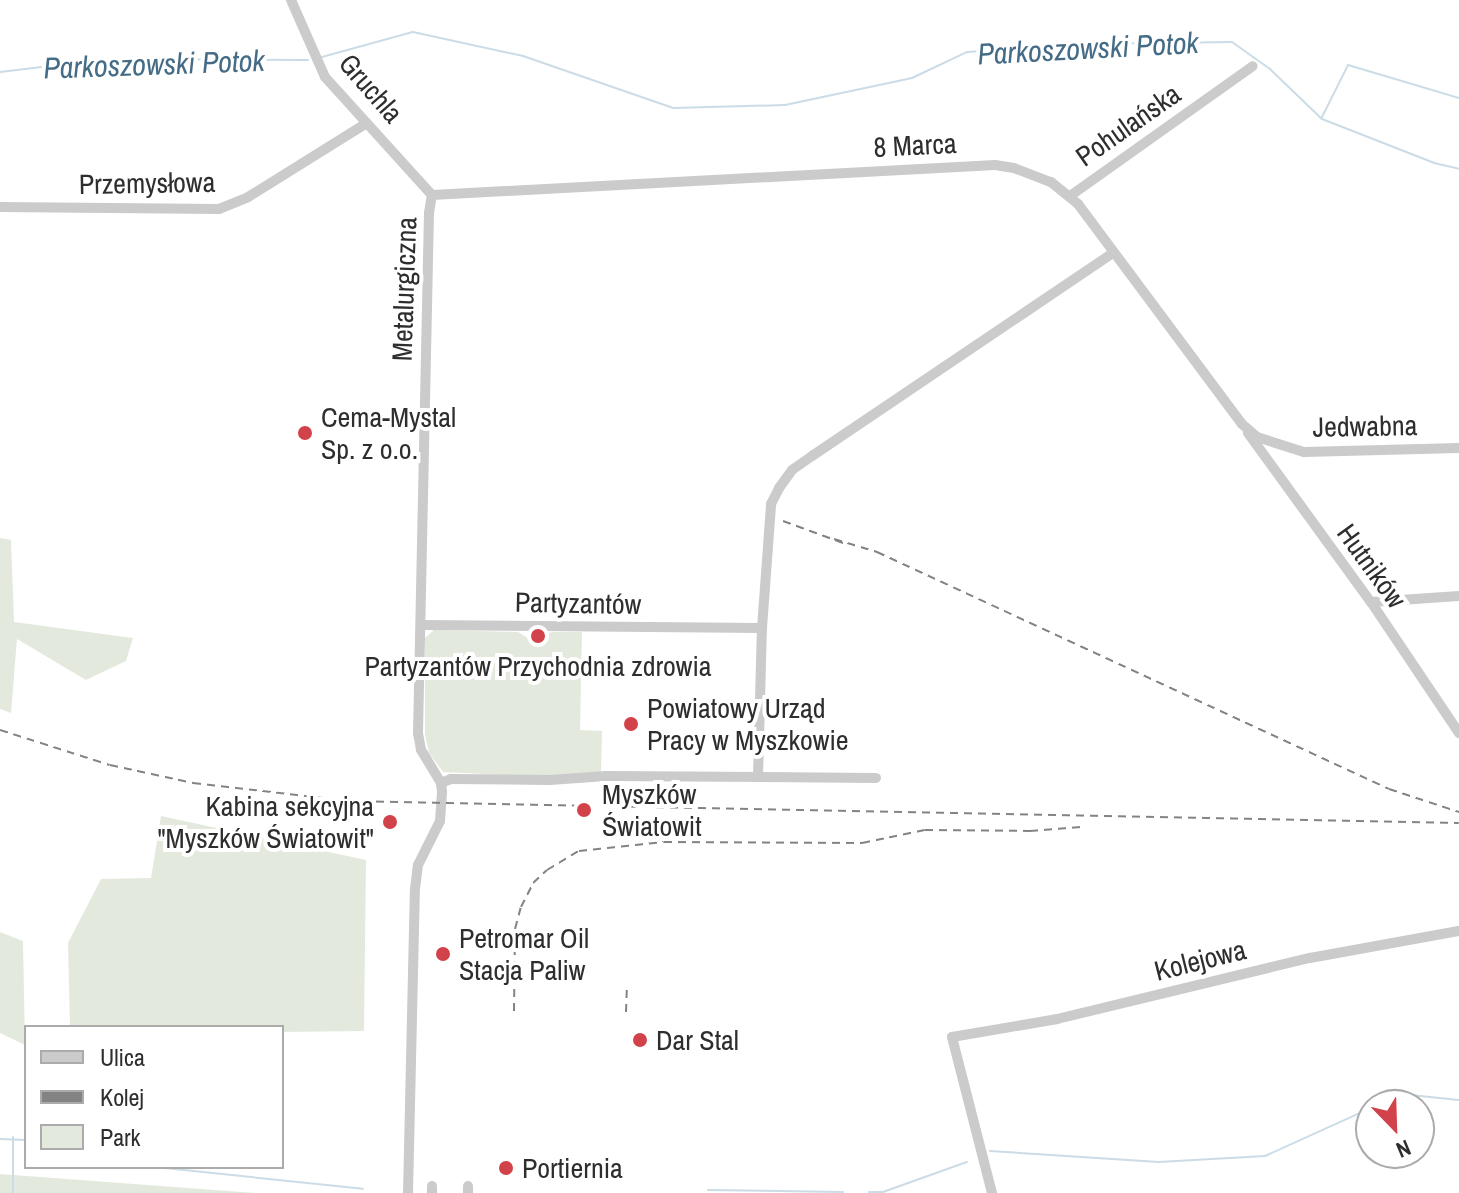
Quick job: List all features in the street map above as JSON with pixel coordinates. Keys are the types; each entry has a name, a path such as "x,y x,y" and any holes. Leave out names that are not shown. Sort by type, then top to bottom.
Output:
{"street":[{"name":"Gruchla","path":"291,0 321,70 432,195"},
{"name":"Pohulańska","path":"1070,196 1253,66"},
{"name":"Przemysłowa","path":"0,207 219,209 248,197 367,123"},
{"name":"8 Marca","path":"432,195 995,165 1033,174 1070,196 1245,428 1272,444"},
{"name":"Metalurgiczna","path":"421,625 429,213 432,195"},
{"path":"758,777 762,628 771,504 792,470 1114,252"},
{"name":"Hutników","path":"1245,428 1274,473 1371,602 1459,733"},
{"name":"Jedwabna","path":"1272,444 1313,452 1459,448"},
{"path":"1371,602 1459,596"},
{"name":"Partyzantów","path":"421,625 762,628"},
{"path":"408,1193 415,889 420,859 440,821 441,783 421,750 418,733 421,625"},
{"path":"441,783 451,779 550,780 606,776 876,778"},
{"name":"Kolejowa","path":"992,1193 952,1037 1057,1019 1310,958 1459,931"}],"green space":[{"path":"0,538 11,540 14,622 133,638 126,661 86,680 17,639 11,713 0,709"},
{"path":"434,630 518,632 531,640 552,632 582,632 580,730 602,731 601,772 550,777 443,772 429,753 425,735 425,638"},
{"path":"161,816 366,860 364,1031 284,1032 284,1025 70,1025 68,943 101,879 151,878"},
{"path":"0,932 23,941 24,1045 0,1033"},
{"path":"0,1174 255,1193 0,1193"}],"waterway":[{"name":"Parkoszowski Potok","path":"322,57 413,32 523,56 673,108 785,105 912,78 967,52 1081,44 1232,42 1270,69 1322,119 1434,163 1459,169"},
{"name":"Parkoszowski Potok","path":"0,72 108,59 308,60"},
{"name":"Parkoszowski Potok","path":"1322,117 1348,65 1459,98"},
{"path":"1435,1098 1459,1100"},
{"path":"990,1151 1159,1162 1265,1156 1355,1115"},
{"path":"13,1137 13,1193"},
{"path":"0,1139 24,1140"},
{"path":"869,1192 883,1192 967,1162"},
{"path":"174,1169 363,1189"},
{"path":"708,1190 843,1192"}],"railway":[{"path":"783,521 843,543"},
{"path":"834,539 877,552 1389,789 1459,812"},
{"path":"0,730 110,765 193,783 348,801 1459,823"},
{"path":"514,1011 515,929 521,907 533,883 547,870 579,851 664,842 862,843 925,830 1030,831 1081,827"},
{"path":"626,1012 627,987"}],"place":[{"name":"Cema-Mystal Sp. z o.o.","path":"305,433"},
{"name":"Partyzantów Przychodnia zdrowia","path":"538,636"},
{"name":"Powiatowy Urząd Pracy w Myszkowie","path":"631,724"},
{"name":"Myszków Światowit","path":"584,810"},
{"name":"Kabina sekcyjna \"Myszków Światowit\"","path":"390,822"},
{"name":"Petromar Oil Stacja Paliw","path":"443,954"},
{"name":"Dar Stal","path":"640,1040"},
{"name":"Portiernia","path":"506,1168"}]}
